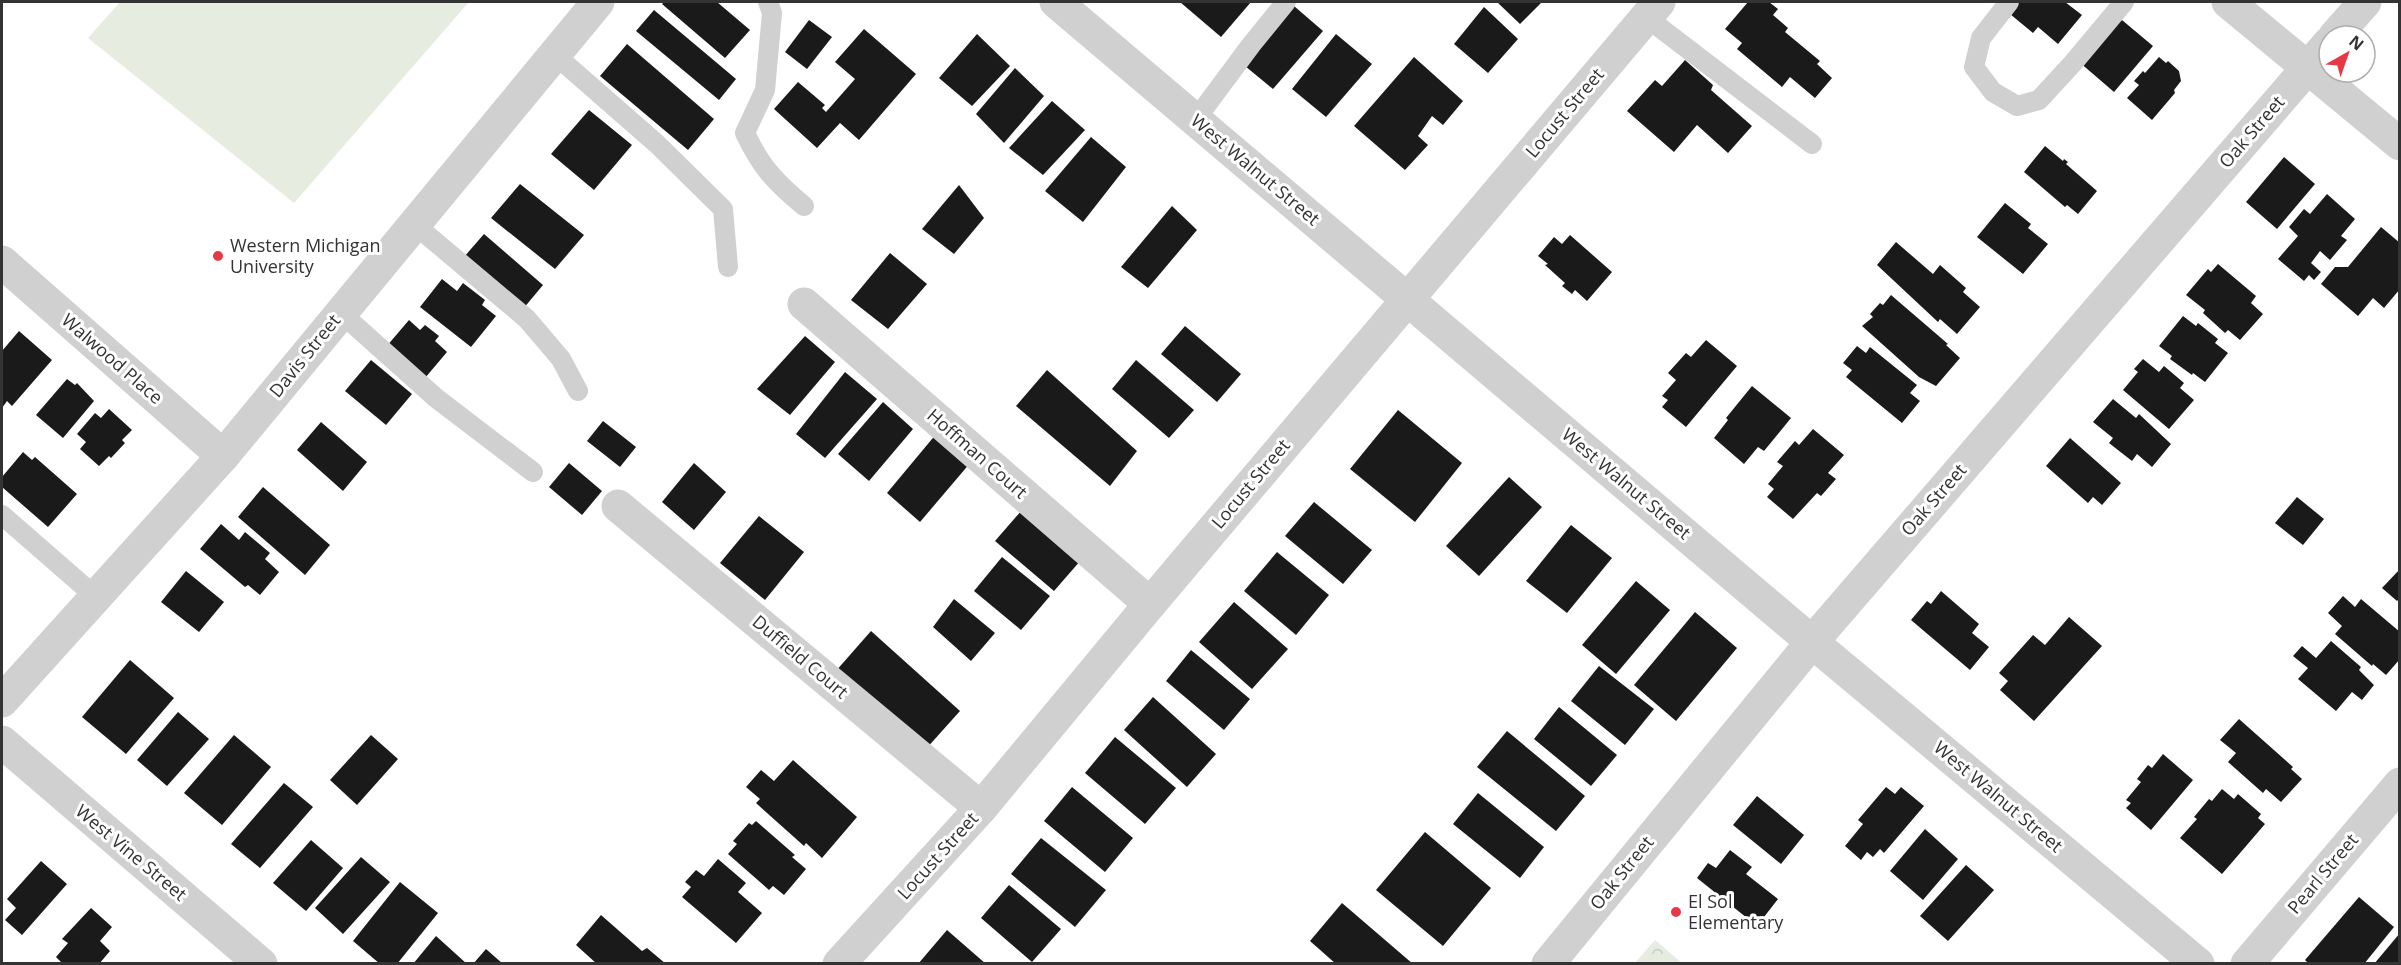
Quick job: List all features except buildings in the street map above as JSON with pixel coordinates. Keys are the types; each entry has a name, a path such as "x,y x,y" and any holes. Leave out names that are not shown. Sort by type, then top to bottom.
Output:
{"street":[{"name":"Davis Street","path":"2,701 223,456 598,2"},
{"name":"West Walnut Street","path":"1056,2 1812,642 2198,963"},
{"path":"2228,2 2400,144"},
{"path":"2346,24 2365,2"},
{"name":"Locust Street","path":"839,963 981,808 1408,299 1644,7"},
{"name":"Oak Street","path":"1548,963 1812,642 2317,58"},
{"name":"Walwood Place","path":"2,262 223,456"},
{"name":"Hoffman Court","path":"804,304 1150,604"},
{"name":"Duffield Court","path":"618,506 981,808"},
{"name":"West Vine Street","path":"2,742 261,963"},
{"name":"Pearl Street","path":"2247,963 2400,784"}],"lane":[{"path":"768,2 772,13 765,90 745,133 758,160 784,190 804,206"},
{"path":"1196,119 1286,2"},
{"path":"2009,2 1981,38 1974,67 1993,92 2017,106 2039,100 2124,2"},
{"path":"1644,7 1812,144"},
{"path":"554,54 657,144 723,209 728,267"},
{"path":"414,224 527,319 561,359 578,391"},
{"path":"340,314 436,398 533,472"},
{"path":"2,515 96,597"}],"green space":[{"path":"120,2 469,2 294,203 88,38"},
{"path":"1655,940 1682,963 1635,963"}],"place":[{"name":"Western Michigan University","path":"218,256"},
{"name":"El Sol Elementary","path":"1676,912"}]}
